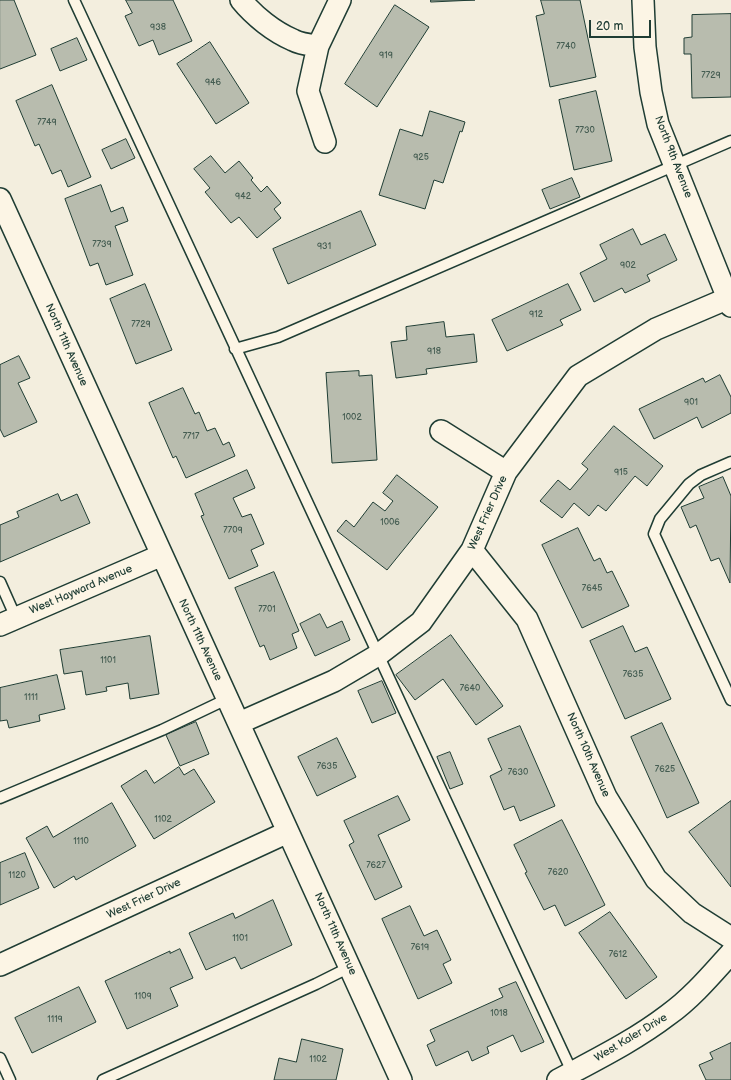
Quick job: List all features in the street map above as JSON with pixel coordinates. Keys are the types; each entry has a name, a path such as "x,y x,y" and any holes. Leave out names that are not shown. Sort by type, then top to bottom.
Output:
{"street":[{"path":"241,0 248,9 270,27 294,41 318,46"},
{"path":"326,142 308,91 318,46 340,0"},
{"name":"North 9th Avenue","path":"643,0 645,47 651,92 658,124 730,301"},
{"name":"North 11th Avenue","path":"0,199 401,1080"},
{"name":"West Frier Drive","path":"239,723 334,682 378,655 422,622 472,550 506,472 578,376 656,329 730,301"},
{"path":"441,431 506,472"},
{"name":"North 10th Avenue","path":"472,550 527,619 606,797 656,878 692,913 731,938"},
{"name":"West Hayward Avenue","path":"8,621 162,555"},
{"name":"West Frier Drive","path":"0,965 288,832"},
{"name":"West Kaler Drive","path":"568,1077 630,1041 669,1015 706,981 731,953"}],"lane":[{"path":"74,0 378,655 568,1077"},
{"path":"235,349 278,337 731,141"},
{"path":"731,462 701,476 689,484 660,519 654,534 731,700"},
{"path":"0,582 8,621"},
{"path":"0,798 162,730 227,699"},
{"path":"103,1080 316,984 350,967"},
{"path":"0,1058 10,1080"}],"building":[{"path":"0,0 14,0 36,55 0,69"},
{"path":"126,0 173,0 192,41 159,55 153,40 139,46 125,16 132,13"},
{"path":"431,0 475,0 431,2"},
{"path":"541,0 580,0 596,77 550,87 536,16 544,14"},
{"path":"395,5 429,27 377,107 345,84"},
{"path":"731,14 731,97 692,98 691,54 684,54 684,38 692,37 692,15"},
{"path":"77,38 87,60 60,71 51,49"},
{"path":"210,42 249,103 216,124 177,64"},
{"path":"52,85 91,177 68,187 61,170 52,174 39,144 35,146 16,101"},
{"path":"596,91 612,161 574,170 559,100"},
{"path":"430,111 465,122 462,132 460,131 443,183 434,180 425,209 379,195 400,129 422,136"},
{"path":"126,139 135,158 111,169 102,150"},
{"path":"211,156 225,173 239,161 253,178 251,180 261,192 267,186 281,203 274,209 281,218 257,238 239,217 231,223 205,192 210,188 194,169"},
{"path":"572,178 580,197 550,209 542,190"},
{"path":"101,185 111,212 123,207 128,221 115,226 133,275 106,285 98,263 90,266 65,199"},
{"path":"361,211 376,245 288,284 273,249"},
{"path":"633,229 641,245 665,234 677,260 647,275 650,281 625,293 622,288 594,302 580,273 607,259 600,245"},
{"path":"145,284 172,350 136,364 110,299"},
{"path":"568,284 581,310 560,320 563,325 507,351 492,320"},
{"path":"444,322 446,337 474,334 477,362 426,369 427,374 396,378 391,342 407,340 406,327"},
{"path":"19,356 30,378 18,383 37,422 4,437 0,429 0,365"},
{"path":"359,371 359,376 372,375 377,460 332,463 326,373"},
{"path":"720,375 731,397 731,413 702,428 697,417 654,439 639,409 703,378 705,382"},
{"path":"183,388 195,414 199,412 207,431 215,428 223,445 229,442 235,456 186,478 176,456 173,458 149,403"},
{"path":"614,426 663,466 647,486 635,476 606,511 598,505 589,516 574,503 562,518 540,501 558,480 570,490 588,469 582,464"},
{"path":"247,470 255,488 233,498 242,517 251,514 264,544 251,550 258,566 229,579 201,516 204,515 195,494"},
{"path":"397,475 438,507 387,570 337,531 346,520 354,527 373,502 385,511 393,501 383,493"},
{"path":"723,477 731,496 730,583 719,558 711,561 696,525 690,528 681,507 704,498 699,487"},
{"path":"58,494 61,501 77,494 90,523 0,562 0,525 19,517 17,512"},
{"path":"578,528 594,561 600,558 607,573 612,571 629,606 582,628 542,545"},
{"path":"274,572 299,631 292,634 297,648 270,660 264,645 260,647 235,588"},
{"path":"320,614 327,628 342,621 350,640 315,656 300,624"},
{"path":"623,626 635,652 647,647 671,699 625,719 590,641"},
{"path":"451,635 503,706 476,725 443,679 415,700 396,675"},
{"path":"150,636 159,694 130,699 128,683 106,687 107,691 86,695 82,671 64,674 60,650"},
{"path":"57,675 65,709 39,715 40,721 9,728 7,720 0,721 0,688"},
{"path":"382,681 396,713 372,723 358,691"},
{"path":"196,722 209,754 180,766 166,735"},
{"path":"662,723 699,803 667,818 631,737"},
{"path":"520,726 555,806 520,821 514,806 504,810 490,776 502,770 488,739"},
{"path":"337,738 356,777 317,796 298,757"},
{"path":"450,752 463,784 450,789 437,757"},
{"path":"179,767 184,775 194,769 215,802 154,839 121,786 146,770 154,783"},
{"path":"398,796 410,820 378,835 402,887 375,900 349,845 354,842 344,821"},
{"path":"731,801 731,887 689,832"},
{"path":"112,803 136,846 76,880 74,876 54,888 26,838 47,826 53,837"},
{"path":"562,820 605,905 565,926 555,905 544,910 525,873 527,872 514,845"},
{"path":"25,853 39,888 0,905 0,863"},
{"path":"273,900 292,945 241,969 235,957 206,970 189,933 233,913 235,918"},
{"path":"410,906 424,936 437,930 451,960 443,964 452,983 418,999 382,919"},
{"path":"610,912 657,977 626,999 579,933"},
{"path":"180,949 193,978 170,988 178,1006 127,1029 105,981 170,951 170,953"},
{"path":"516,982 544,1042 521,1052 513,1035 487,1047 489,1053 472,1061 468,1051 436,1066 427,1045 435,1041 430,1030 503,997 499,989"},
{"path":"79,987 96,1022 32,1053 15,1018"},
{"path":"302,1039 343,1049 336,1080 274,1080 279,1058 296,1062"},
{"path":"731,1043 731,1080 706,1080 699,1065 713,1059 710,1053"}]}
